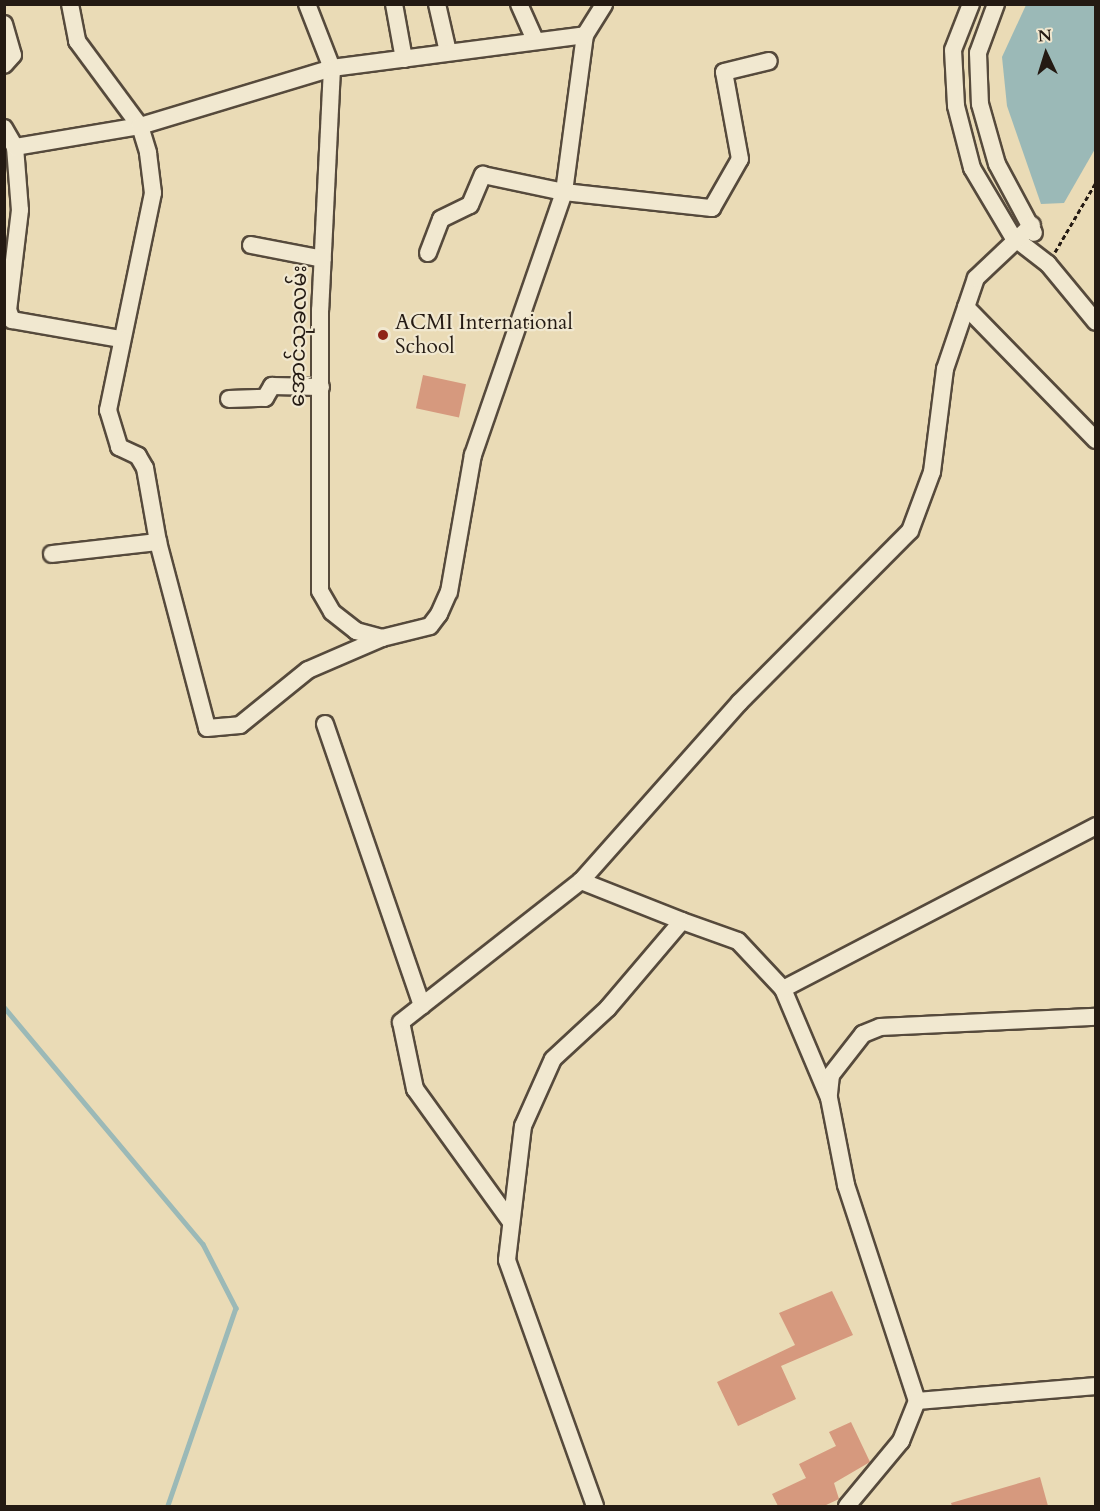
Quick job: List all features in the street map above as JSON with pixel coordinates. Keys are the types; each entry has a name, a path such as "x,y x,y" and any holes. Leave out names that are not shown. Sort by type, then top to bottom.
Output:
{"street":[{"path":"70,4 77,41 140,126 153,193 120,339 108,410 111,428 120,447 138,456 145,468 158,542 207,728 240,725 308,670 382,638 430,626 449,591 473,455 564,192 585,35 604,4"},
{"name":"အောင်သုခလမ်း","path":"307,4 332,68 323,259 320,591 332,612 356,631 382,638"},
{"path":"394,4 404,59"},
{"path":"437,4 448,52"},
{"path":"519,4 535,40"},
{"path":"971,4 953,50 956,106 972,168 1013,237 1042,258 1095,322"},
{"path":"996,4 978,53 980,104 997,164 1032,225 1042,258"},
{"path":"4,24 13,55 4,65"},
{"path":"15,147 140,126 332,68 585,35"},
{"path":"428,253 441,219 470,205 483,175 564,192 712,208 740,159 724,72 769,62"},
{"path":"4,128 15,147 20,210 8,310 12,320 120,339"},
{"path":"511,1222 415,1089 401,1022 581,880 740,702 910,531 932,472 945,369 976,278 1013,237 1032,225"},
{"path":"251,245 323,259"},
{"path":"966,307 1095,440"},
{"path":"229,399 265,398 272,386 321,387"},
{"path":"52,554 158,542"},
{"path":"325,724 422,1006"},
{"path":"783,989 1095,826"},
{"path":"581,880 738,941 783,989 829,1098 846,1185 917,1401 901,1441 847,1506"},
{"path":"595,1506 507,1260 523,1126 553,1059 608,1008 682,921"},
{"path":"829,1098 831,1075 863,1034 880,1026 1095,1017"},
{"path":"917,1401 1095,1386"}],"path":[{"path":"1042,258 1095,182"}],"water":[{"path":"1026,5 1095,5 1095,149 1064,203 1041,204 1007,106 1002,57"}],"building":[{"path":"423,375 466,384 459,417 416,408"},
{"path":"832,1291 853,1335 781,1366 796,1399 738,1426 717,1382 795,1345 779,1313"},
{"path":"851,1422 870,1462 834,1483 839,1499 824,1506 778,1506 772,1494 806,1478 799,1464 836,1446 829,1432"},
{"path":"1040,1477 1048,1506 952,1506 951,1503"}],"waterway":[{"path":"4,1007 203,1244 236,1308 168,1506"}],"place":[{"name":"ACMI International School","path":"383,335"}]}
